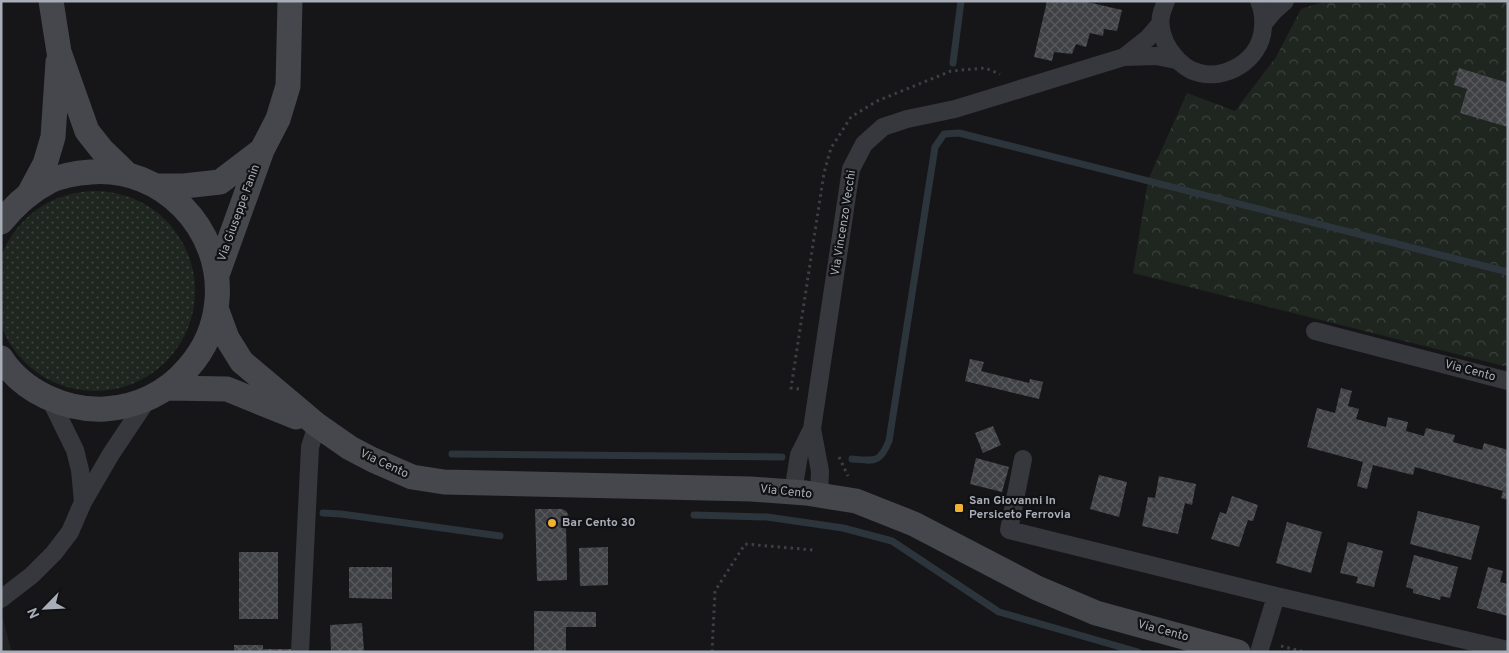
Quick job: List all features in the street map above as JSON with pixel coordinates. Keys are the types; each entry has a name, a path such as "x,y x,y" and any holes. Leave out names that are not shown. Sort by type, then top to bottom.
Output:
{"main road":[{"path":"51,1 59,52 87,132 102,150 128,175"},
{"name":"Via Giuseppe Fanin","path":"216,276 262,150 278,119 288,86 290,1"},
{"path":"29,194 45,164 53,137 59,52"},
{"name":"Via Giuseppe Fanin","path":"157,186 184,186 220,182 262,150"},
{"name":"Via Cento","path":"1,222 12,208 51,180 76,173 103,171 128,175 157,186 186,209 197,224 213,257 218,292 216,308 205,344 195,361 182,375 157,394"},
{"name":"Via Cento","path":"216,308 227,338 242,362 317,425 350,448 412,477 444,482 751,489 793,492 856,501 914,524 1037,588 1096,613 1190,645 1238,652"},
{"name":"Via Cento","path":"6,369 32,389 50,399 72,406 94,409 118,408 157,394 227,389 317,425"}],"street":[{"path":"1166,1 1160,24 1164,42 1176,60 1192,70 1212,74 1232,70 1249,59 1260,43 1264,23 1259,1"},
{"path":"1264,23 1285,1"},
{"name":"Via Vincenzo Vecchi","path":"1124,57 1148,38 1160,24"},
{"name":"Via Vincenzo Vecchi","path":"793,492 800,455 812,430 851,169 864,144 882,127 907,119 955,109 1124,57 1156,56 1176,60"},
{"name":"Via Cento","path":"1316,331 1508,381"},
{"path":"1,599 32,575 54,553 70,532 83,502 111,454 157,394"},
{"path":"50,399 75,450 80,470 83,502"},
{"path":"300,652 310,447 317,425"},
{"name":"Via Vincenzo Vecchi","path":"812,430 820,471 819,496"},
{"path":"1022,460 1009,530 1276,596 1508,650"},
{"path":"1259,652 1276,596"}],"path":[{"path":"818,391 791,388 824,173 831,148 851,117 877,101 951,71 985,68 1002,75"},
{"path":"839,456 851,482"},
{"path":"712,652 715,591 745,544 812,550"}],"shaded area":[{"path":"1,611 11,649 11,652 1,652"}],"green space":[{"path":"1325,1 1508,1 1508,367 1133,273 1148,180 1187,93 1235,111 1276,57 1301,9"},
{"path":"85,191 105,191 133,198 151,208 166,220 178,235 188,253 195,281 195,301 188,329 178,347 166,362 151,374 133,384 105,391 85,391 57,384 39,374 18,355 2,329 -1,320 -5,301 -5,281 2,253 12,235 31,214 57,198 66,195"}],"building":[{"path":"1047,1 1083,1 1122,10 1117,31 1104,29 1103,36 1090,33 1086,47 1076,44 1072,54 1054,52 1052,61 1034,57"},
{"path":"1459,68 1508,83 1508,127 1460,113 1467,89 1454,85"},
{"path":"970,359 984,362 981,371 1029,383 1030,379 1043,382 1039,399 965,381"},
{"path":"1341,388 1352,391 1348,406 1359,409 1356,419 1386,427 1388,417 1408,422 1406,431 1424,436 1426,428 1455,435 1453,442 1482,450 1484,443 1508,450 1508,500 1501,498 1503,491 1415,467 1413,475 1373,465 1367,489 1357,486 1363,462 1307,447 1317,408 1335,413"},
{"path":"993,426 1001,445 983,453 975,433"},
{"path":"976,458 1009,467 1002,492 970,484"},
{"path":"1099,475 1127,482 1119,517 1090,509"},
{"path":"1159,476 1196,484 1192,505 1185,503 1178,534 1142,526 1148,497 1155,498"},
{"path":"1232,496 1258,505 1253,521 1248,520 1239,547 1211,539 1220,512 1226,514"},
{"path":"535,509 562,509 568,514 569,518 566,524 567,580 537,581"},
{"path":"1418,511 1480,526 1471,560 1410,544"},
{"path":"1287,522 1322,532 1311,573 1276,563"},
{"path":"1348,542 1383,551 1374,587 1356,583 1358,577 1340,573"},
{"path":"608,547 608,585 580,586 579,548"},
{"path":"239,552 278,552 278,619 239,619"},
{"path":"1414,555 1458,567 1450,598 1441,596 1440,600 1413,593 1413,589 1406,587"},
{"path":"349,567 392,567 392,599 349,598"},
{"path":"1488,567 1503,571 1500,582 1508,584 1508,616 1477,608"},
{"path":"534,611 596,612 596,627 566,627 566,652 534,652"},
{"path":"362,623 364,652 331,652 330,625"},
{"path":"234,645 263,645 263,649 291,649 291,652 234,652"}],"waterway":[{"path":"953,63 961,1"},
{"path":"852,459 876,459 883,453 889,441 935,147 944,134 959,133 1508,272"},
{"path":"452,454 782,457"},
{"path":"323,513 500,536"},
{"path":"694,515 767,517 843,528 892,541 999,612 1138,652"}],"place":[{"name":"San Giovanni In Persiceto Ferrovia","path":"959,508"},
{"name":"Bar Cento 30","path":"552,523"}]}
